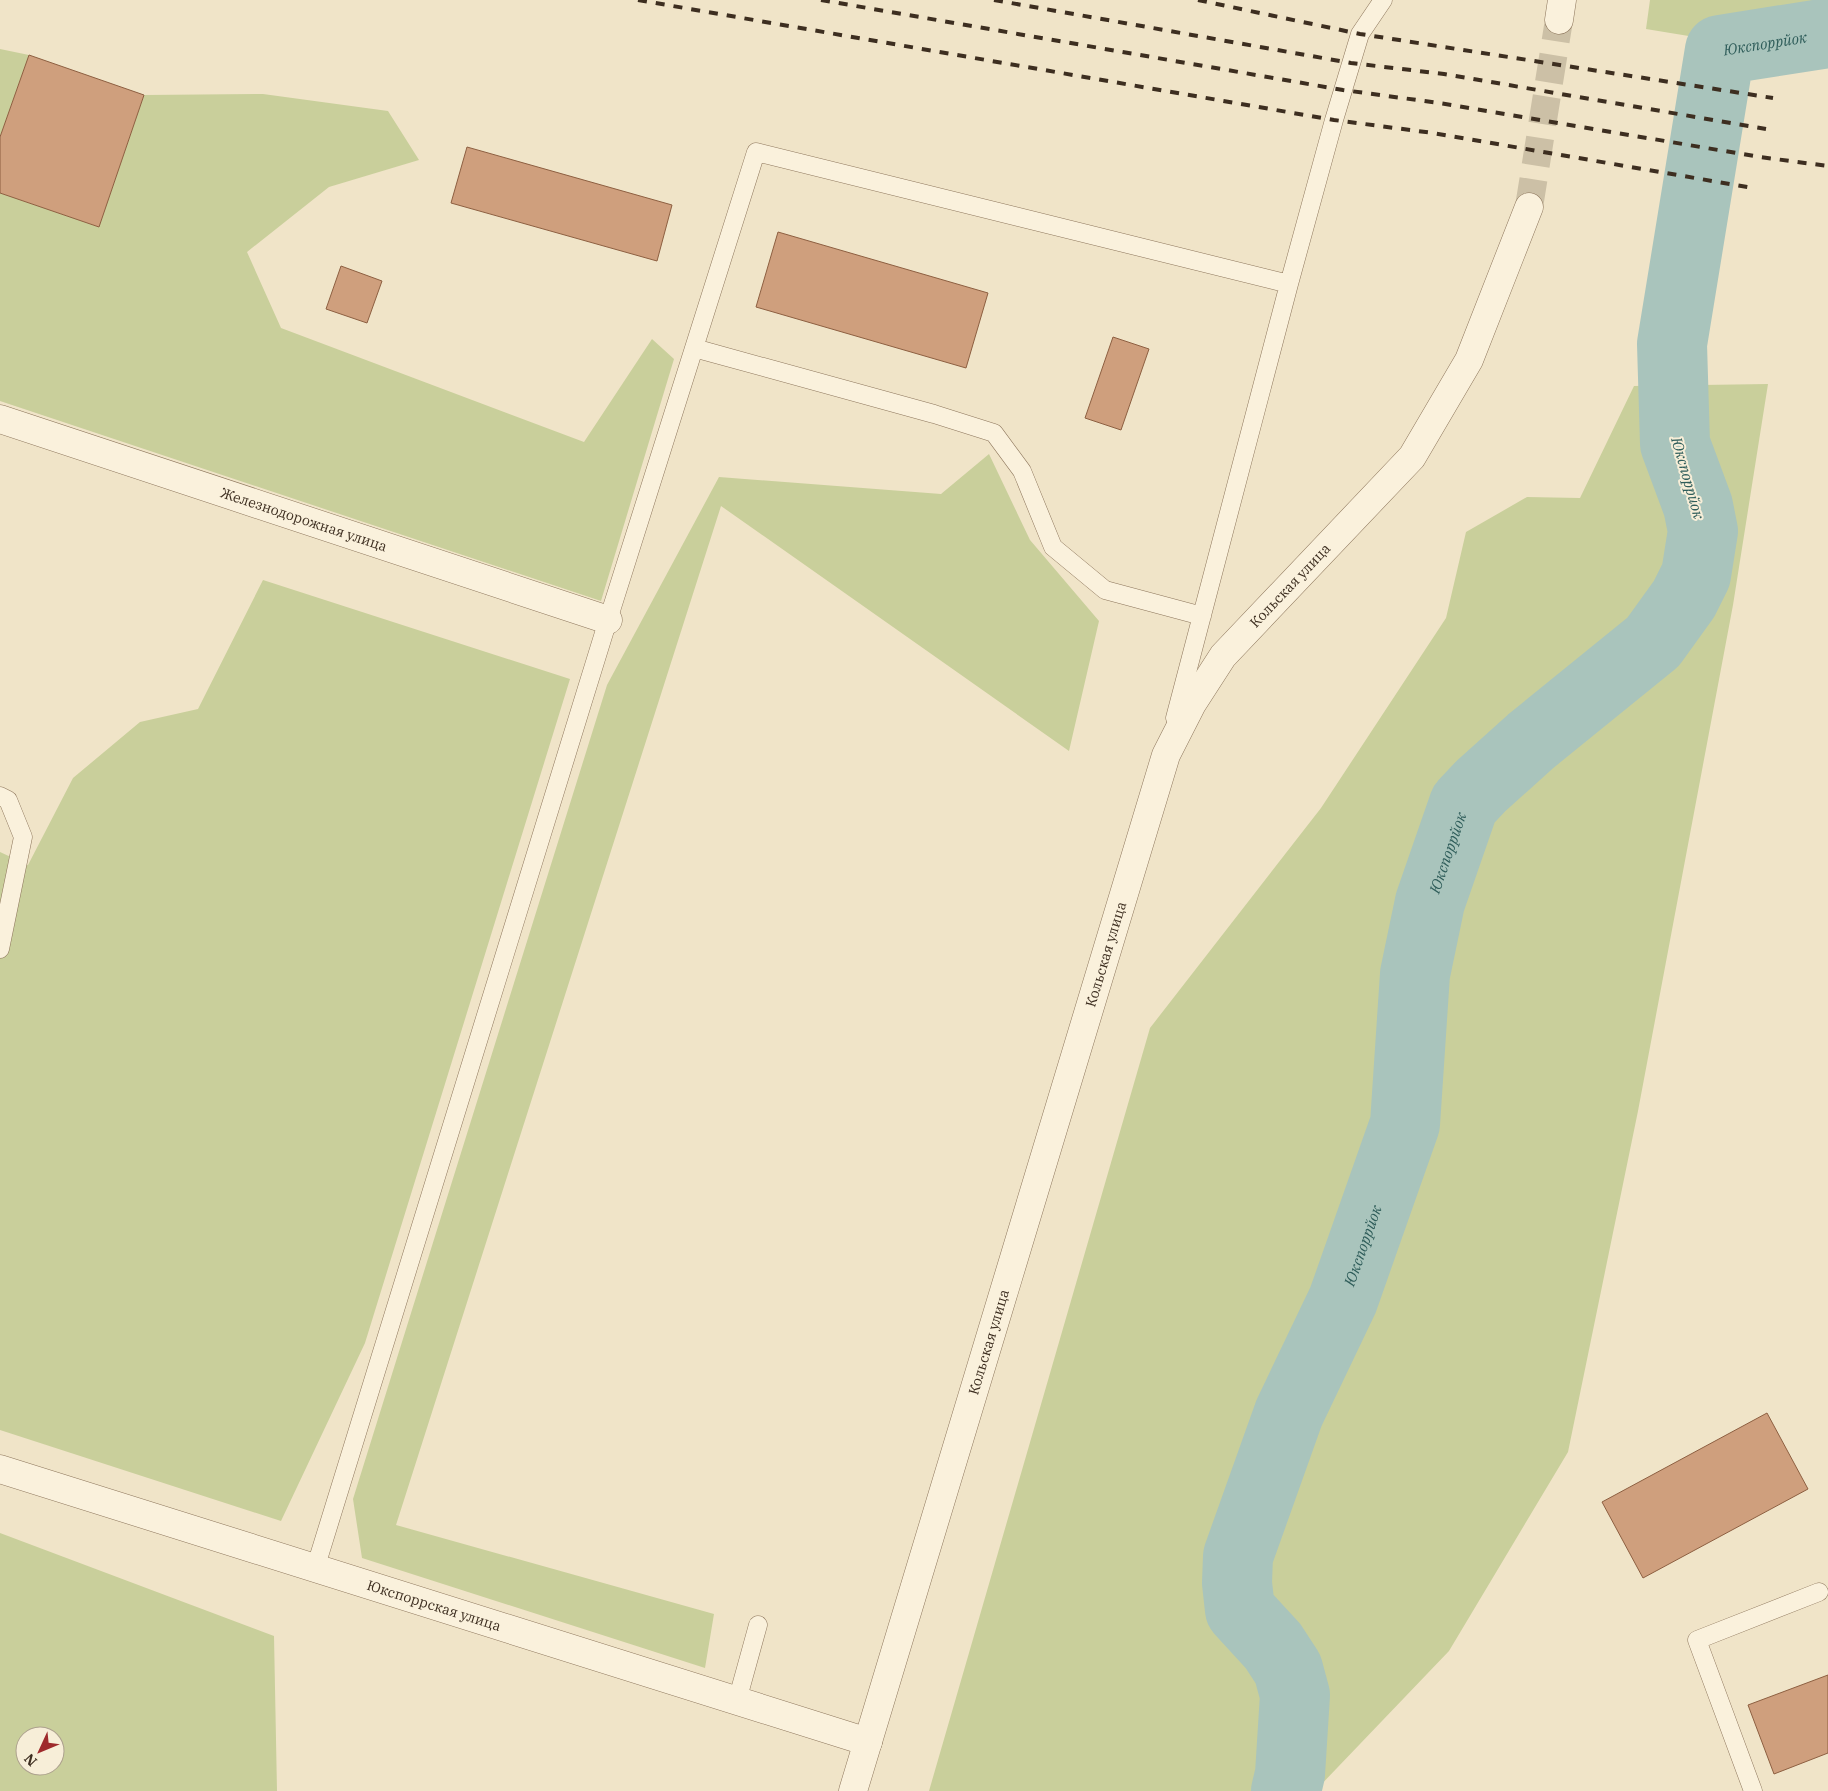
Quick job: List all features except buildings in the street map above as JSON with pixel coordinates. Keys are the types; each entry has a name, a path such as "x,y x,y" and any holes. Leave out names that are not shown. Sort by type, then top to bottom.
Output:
{"street":[{"name":"Кольская улица","path":"853,1791 1166,755 1192,704 1223,656 1412,457 1469,360 1529,206"},
{"name":"Железнодорожная улица","path":"0,419 608,620"},
{"name":"Юкспоррская улица","path":"0,1469 868,1742"}],"lane":[{"path":"1166,755 1288,284 1334,120 1360,34 1383,0"},
{"path":"316,1569 608,620 756,152 1288,284"},
{"path":"694,348 934,414 994,433 1022,471 1053,547 1105,590 1202,616"},
{"path":"0,796 8,800 23,836 0,949"},
{"path":"1753,1791 1697,1640 1819,1592"},
{"path":"737,1701 758,1625"}],"green space":[{"path":"1650,0 1828,0 1828,59 1646,29"},
{"path":"0,49 29,55 0,137"},
{"path":"263,94 388,111 419,160 329,187 247,252 281,328 584,442 652,339 674,359 601,601 0,401 0,193 99,227 144,95"},
{"path":"1768,384 1733,605 1638,1111 1568,1452 1449,1651 1315,1791 929,1791 1150,1028 1321,808 1446,618 1466,532 1527,497 1580,498 1634,386"},
{"path":"989,454 1030,540 1099,621 1069,751 721,506 396,1525 714,1614 705,1668 362,1558 353,1499 607,685 719,477 941,494"},
{"path":"263,580 570,679 365,1343 281,1521 0,1430 0,852 28,865 73,778 140,722 198,709"},
{"path":"0,1533 274,1636 277,1791 0,1791"}],"waterway":[{"name":"Юкспоррйок","path":"1286,1791 1290,1774 1295,1695 1288,1669 1273,1646 1240,1610 1237,1583 1238,1556 1289,1413 1343,1300 1405,1124 1415,974 1430,902 1464,804 1531,741 1653,642 1684,599 1696,575 1703,531 1698,506 1675,444 1672,344 1720,50 1828,33"}],"tunnel":[{"path":"1529,207 1559,20"}],"railway":[{"path":"638,0 1334,120 1433,133 1753,188"},
{"path":"821,0 1343,90 1439,103 1760,157 1828,166"},
{"path":"994,0 1351,63 1444,74 1766,129"},
{"path":"1198,0 1360,34 1773,98"}]}
